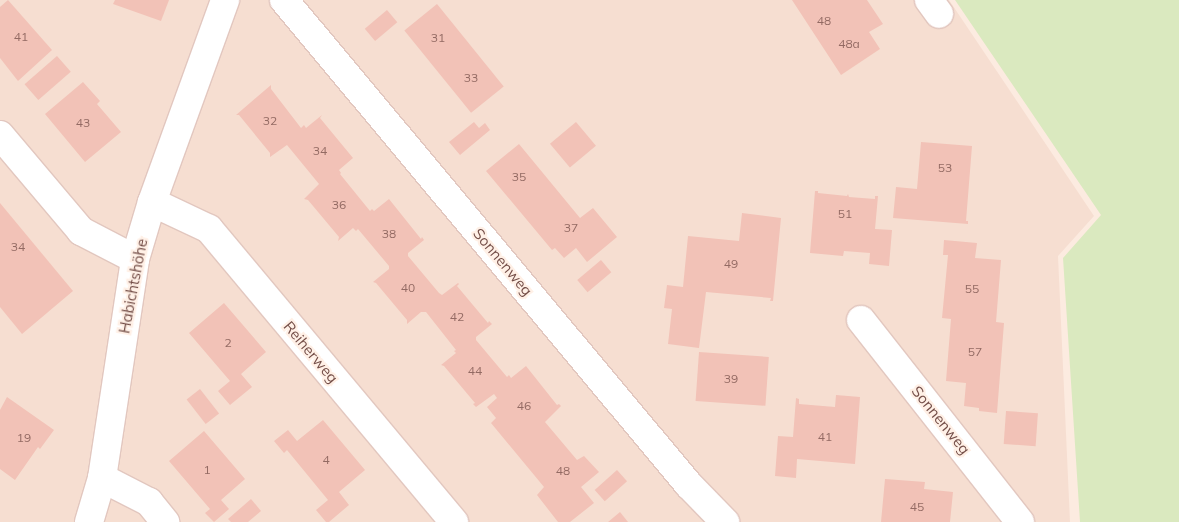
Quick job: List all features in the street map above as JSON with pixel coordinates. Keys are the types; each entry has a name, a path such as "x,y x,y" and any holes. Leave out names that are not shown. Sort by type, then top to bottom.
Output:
{"street":[{"name":"Habichtshöhe","path":"88,522 102,478 135,259 152,202 225,0"},
{"name":"Sonnenweg","path":"284,0 689,485 725,522"},
{"path":"0,135 81,231 135,259"},
{"name":"Reiherweg","path":"152,202 209,229 454,522"},
{"name":"Sonnenweg","path":"860,320 1020,522"},
{"path":"102,478 149,502 165,522"}],"shaded area":[{"path":"0,0 949,0 1094,216 1058,256 1070,522 0,522"}],"green space":[{"path":"955,0 1179,0 1179,522 1080,522 1063,258 1101,215"}],"building":[{"path":"8,0 52,50 18,81 0,58 0,7"},
{"path":"115,0 169,0 161,21 113,4"},
{"path":"792,0 867,0 883,24 869,32 880,49 841,75"},
{"path":"437,4 504,86 471,113 404,30"},
{"path":"387,10 397,22 375,41 365,29"},
{"path":"57,56 71,72 38,100 25,84"},
{"path":"83,82 100,101 97,104 121,132 85,162 45,114"},
{"path":"271,85 271,89 301,128 304,125 306,128 322,115 320,118 353,158 339,170 340,174 370,211 372,209 374,211 389,199 421,239 422,237 424,240 408,253 408,256 442,295 458,283 457,286 488,323 489,321 492,324 476,337 476,340 507,377 509,375 511,378 526,366 557,405 561,406 545,422 577,460 584,456 599,472 581,487 594,503 570,522 558,522 537,495 544,487 491,423 496,418 487,407 497,398 494,394 476,407 473,404 475,403 444,366 441,365 456,353 454,351 456,350 426,312 421,312 407,324 407,320 376,283 373,282 389,269 389,266 358,229 356,231 353,228 338,241 339,237 308,200 304,199 319,184 287,145 270,157 270,153 239,115 236,115"},
{"path":"474,122 479,128 485,123 490,130 460,155 449,142"},
{"path":"576,122 596,146 570,168 550,144"},
{"path":"921,142 972,146 966,221 968,221 968,224 893,218 896,187 917,189"},
{"path":"519,144 580,218 593,208 617,237 587,262 576,248 564,258 555,248 552,250 486,171"},
{"path":"815,191 818,191 818,193 847,196 848,194 849,197 875,199 875,196 878,196 875,229 892,230 889,266 869,264 870,253 844,251 843,256 810,253"},
{"path":"0,203 73,291 22,334 0,307"},
{"path":"742,213 781,218 773,301 770,301 771,298 706,292 699,348 668,344 672,309 664,308 667,285 683,287 688,236 739,241"},
{"path":"944,240 977,243 975,258 1001,260 996,322 1004,323 997,413 979,411 979,408 964,406 966,383 946,381 951,319 942,318 948,255 943,255"},
{"path":"601,260 611,272 588,292 577,280"},
{"path":"224,303 266,352 241,374 252,387 230,405 218,391 230,381 189,333"},
{"path":"699,352 769,357 765,406 696,401"},
{"path":"200,389 219,413 206,424 187,399"},
{"path":"836,395 860,397 855,464 797,459 796,478 775,476 778,436 793,437 796,398 799,399 799,404 835,407"},
{"path":"7,397 54,430 40,449 38,447 15,480 0,469 0,410"},
{"path":"1006,411 1038,413 1036,446 1004,444"},
{"path":"323,420 365,470 339,492 349,505 329,522 326,522 316,510 328,500 287,450 284,453 274,441 288,430 297,441"},
{"path":"204,431 245,479 221,500 229,509 214,522 205,513 210,509 169,461"},
{"path":"617,470 627,481 605,501 595,490"},
{"path":"885,479 925,482 924,489 953,492 950,522 881,522"},
{"path":"251,499 261,511 248,522 231,522 228,519"},
{"path":"620,512 628,522 608,522"}]}
